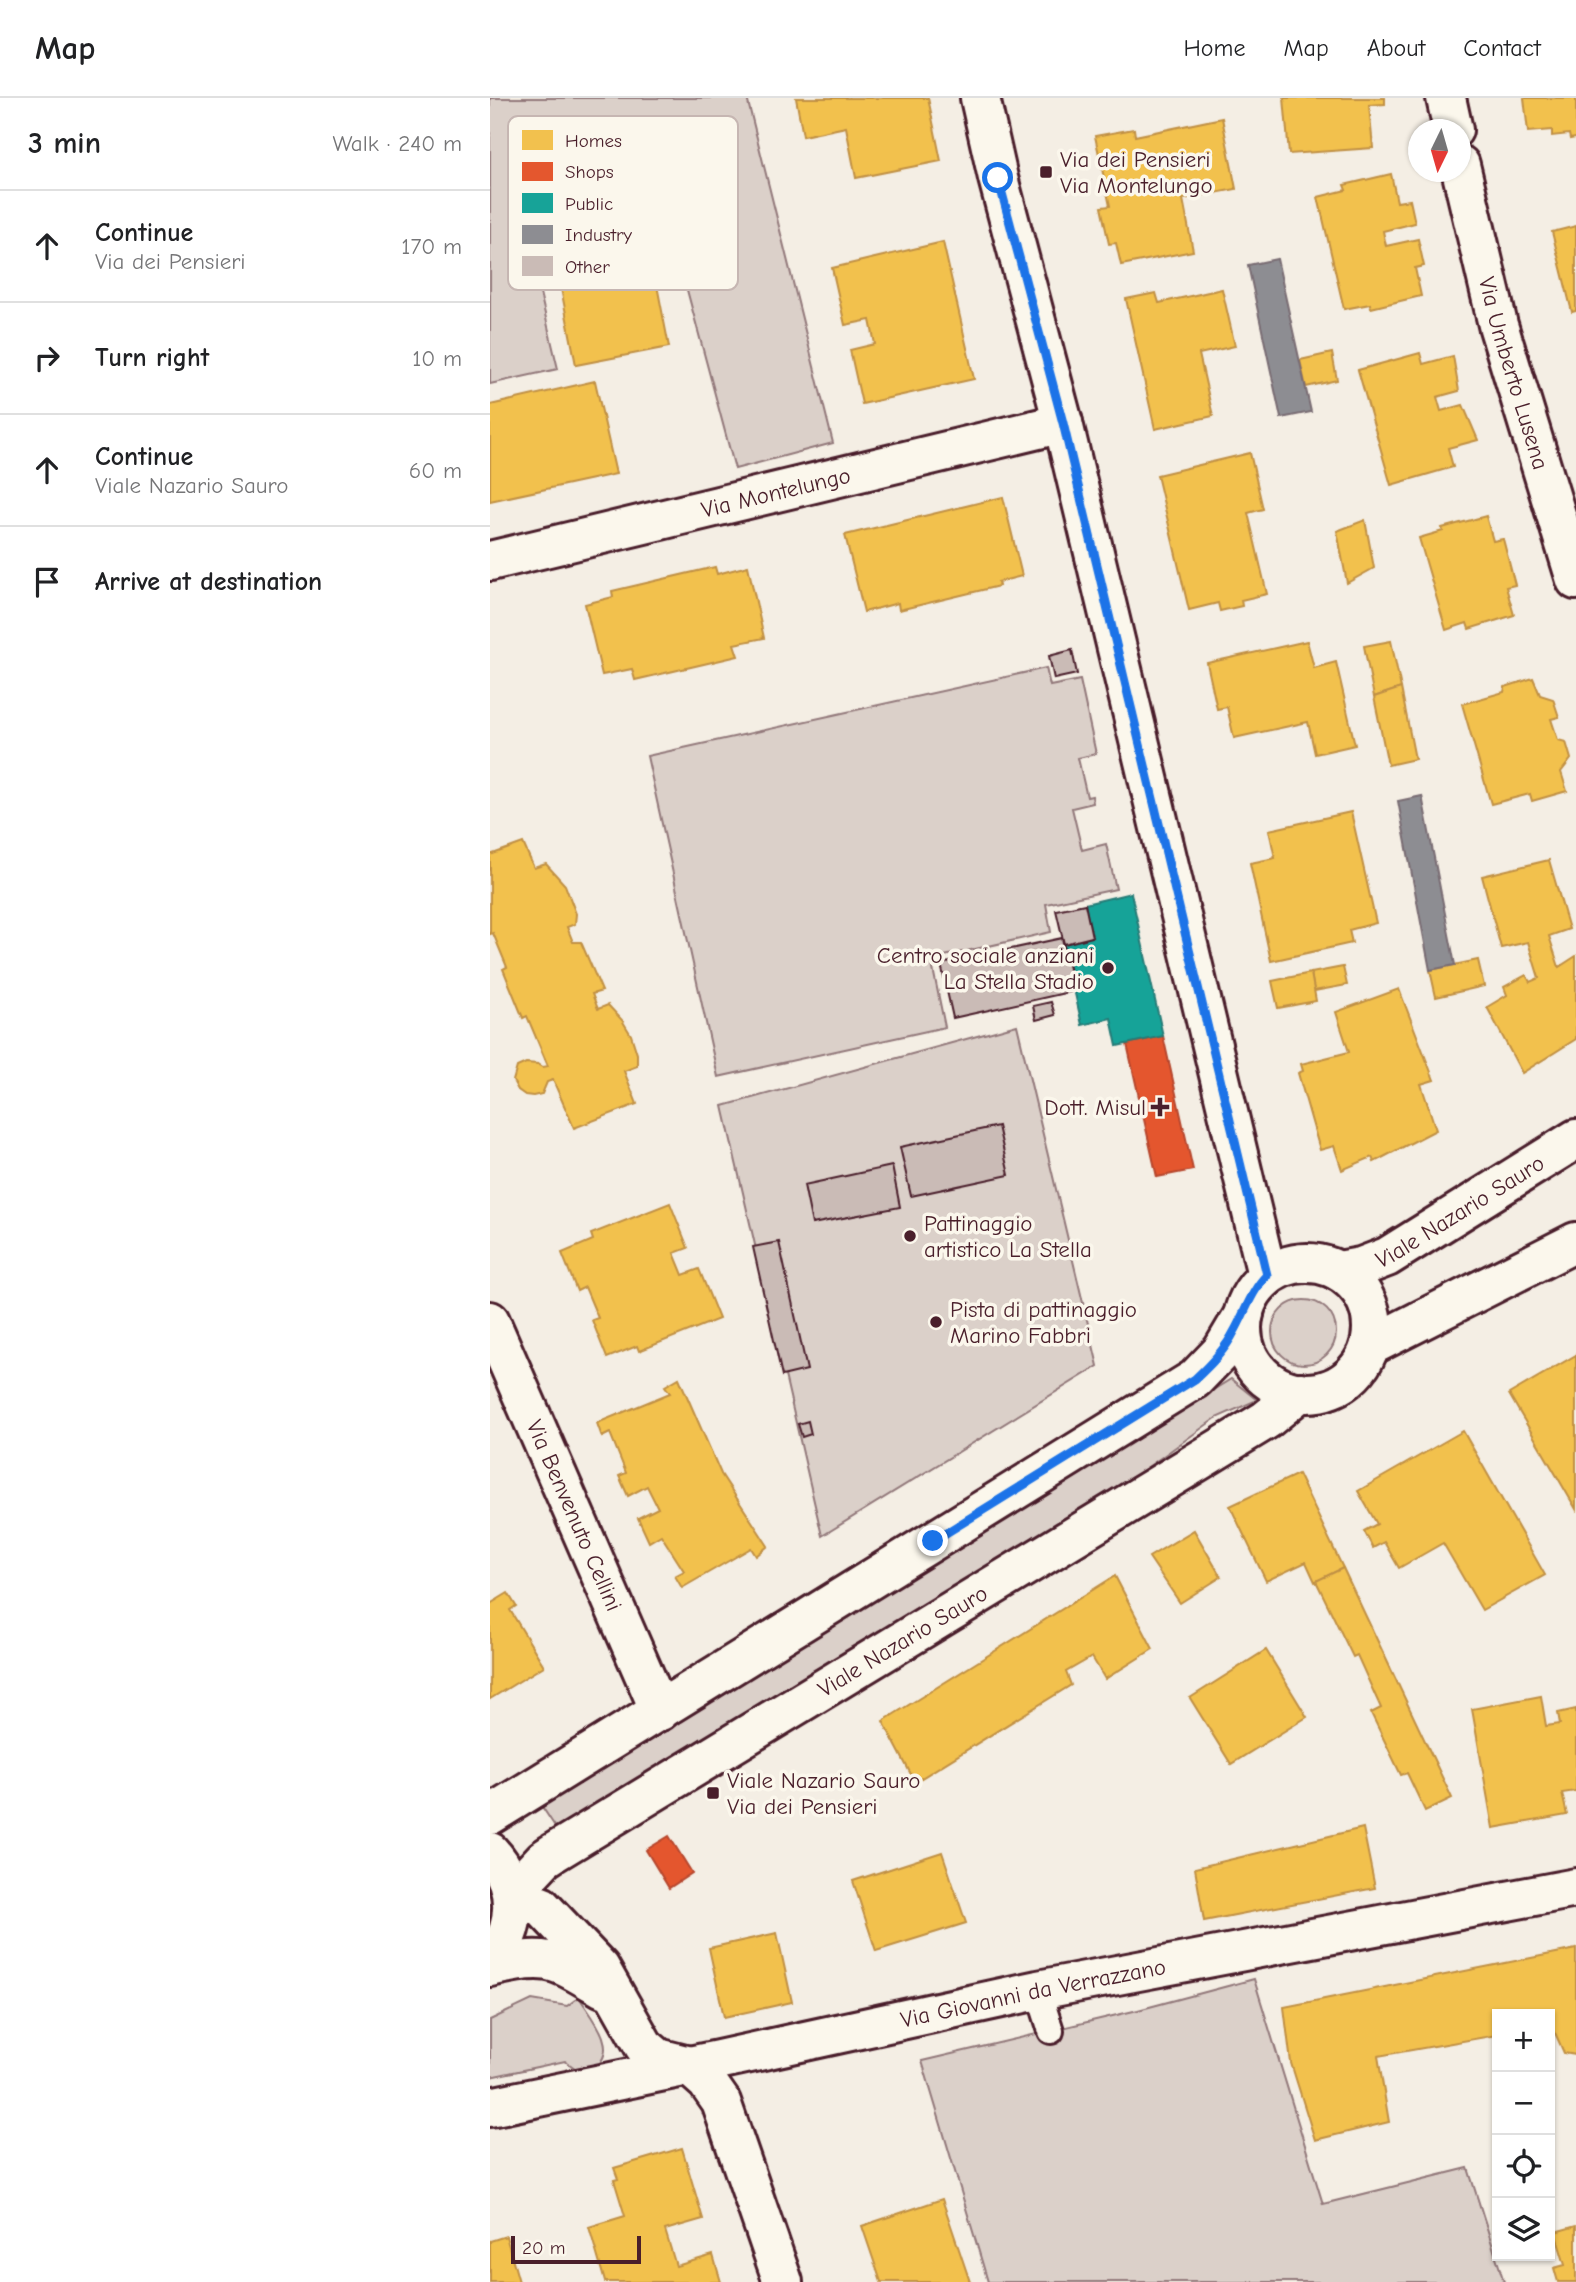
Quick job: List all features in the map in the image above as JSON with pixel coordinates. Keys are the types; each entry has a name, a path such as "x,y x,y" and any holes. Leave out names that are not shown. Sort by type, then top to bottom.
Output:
{"street":[{"path":"980,98 998,178 1063,423 1267,1275"},
{"path":"1446,98 1451,119"},
{"name":"Via Umberto Lusena","path":"1465,182 1498,325 1576,580"},
{"name":"Via Montelungo","path":"490,561 1063,423"},
{"name":"Viale Nazario Sauro","path":"1339,1271 1361,1267 1393,1254 1576,1139"},
{"path":"1370,1346 1576,1242"},
{"path":"490,1815 1195,1379 1222,1351 1255,1290 1267,1275 1294,1264 1314,1263 1339,1271 1363,1293 1368,1305 1372,1326 1370,1346 1363,1363 1346,1381 1324,1391 1300,1392 1283,1388 1267,1379 1255,1366 1244,1340 1244,1314"},
{"name":"Via Benvenuto Cellini","path":"490,1321 660,1710"},
{"name":"Viale Nazario Sauro","path":"513,1899 544,1859 1266,1420 1300,1392"},
{"path":"490,1852 506,1874 513,1899 508,1936 490,1962"},
{"name":"Via Giovanni da Verrazzano","path":"490,2107 1038,1990 1576,1888"},
{"path":"513,1899 541,1906 600,1968 640,2040 651,2054 666,2061 689,2066 707,2081 721,2102 783,2282"},
{"path":"490,1967 527,1960 551,1960 568,1965 617,1996"}],"lane":[{"path":"1038,1990 1051,2031"}],"shaded area":[{"path":"490,98 747,98 833,443 735,469 687,290 738,290 738,116 508,116 508,290 539,290 558,369 490,384"},
{"path":"1046,668 1050,686 1080,680 1096,754 1078,758 1087,797 1092,796 1093,803 1072,808 1082,850 1106,844 1116,889 1046,904 1051,932 931,959 945,1027 718,1077 647,756"},
{"name":"Pattinaggio artistico La Stella","path":"1017,1025 1098,1366 822,1536 723,1106"},
{"path":"1298,1300 1310,1300 1327,1309 1334,1320 1334,1344 1327,1355 1310,1364 1298,1364 1286,1359 1277,1350 1272,1338 1272,1326 1277,1314 1286,1305"},
{"path":"1231,1379 1257,1400 1216,1418 1127,1482 897,1624 556,1828 539,1802 731,1689"},
{"path":"1254,1979 1323,2204 1468,2168 1492,2244 1492,2261 1497,2261 1504,2282 988,2282 922,2061 1138,2010"},
{"path":"579,1997 604,2040 603,2058 597,2066 582,2073 565,2061 490,2077 490,2020 532,2000 567,2006"}],"building: Homes":[{"path":"796,98 928,98 941,161 856,178 846,127 803,136"},
{"path":"1284,98 1385,98 1385,104 1369,105 1373,148 1289,154"},
{"path":"1524,98 1576,98 1576,138 1570,139 1569,134 1552,136 1552,130 1528,132"},
{"path":"1222,118 1236,189 1183,199 1193,251 1121,265 1116,243 1109,244 1101,207 1110,206 1095,136 1134,129 1135,136"},
{"path":"1391,174 1397,202 1410,200 1415,223 1383,231 1386,246 1418,239 1424,266 1415,268 1421,296 1371,308 1370,304 1344,309 1318,197 1346,190 1344,185"},
{"path":"1576,226 1576,311 1572,312 1552,232"},
{"path":"943,242 974,379 862,404 850,350 875,344 870,320 845,325 832,268"},
{"path":"1222,289 1235,346 1199,354 1213,416 1155,429 1126,299 1156,293 1159,303"},
{"path":"561,290 658,290 669,347 576,365"},
{"path":"1332,353 1337,380 1306,387 1300,360"},
{"path":"1420,353 1423,364 1453,356 1459,391 1437,397 1441,411 1463,405 1478,440 1448,448 1453,467 1391,485 1358,370"},
{"path":"595,381 616,474 490,501 490,405"},
{"path":"1250,453 1263,509 1248,513 1267,594 1241,600 1242,606 1220,611 1218,603 1189,610 1157,475"},
{"path":"1003,497 1022,576 998,582 999,586 899,610 898,603 864,612 845,535"},
{"path":"1486,516 1493,541 1503,539 1515,585 1506,587 1514,615 1469,629 1467,623 1446,630 1419,538 1443,531 1442,528"},
{"path":"1365,520 1374,568 1347,583 1337,531"},
{"path":"748,566 764,638 734,644 738,656 635,680 632,669 602,675 585,604 613,597 612,591 715,567 717,574"},
{"path":"1307,641 1314,668 1336,662 1355,745 1315,754 1308,722 1234,738 1227,707 1217,709 1207,663"},
{"path":"1391,641 1401,688 1374,697 1364,646"},
{"path":"1533,678 1540,695 1553,699 1559,717 1551,719 1558,740 1566,742 1571,759 1561,772 1567,791 1532,801 1530,794 1491,804 1462,704 1504,692 1505,687"},
{"path":"1401,688 1415,759 1388,765 1374,697"},
{"path":"1351,812 1376,923 1349,930 1352,943 1271,961 1250,863 1275,858 1269,830"},
{"path":"523,843 534,868 546,864 565,885 576,914 575,924 567,927 573,942 581,942 602,991 592,994 598,1009 608,1005 622,1020 631,1035 637,1054 637,1066 624,1071 637,1104 574,1128 553,1080 547,1082 542,1094 533,1096 518,1090 513,1081 517,1067 526,1063 548,1066 527,1016 523,1018 503,969 507,967 493,933 490,934 490,855"},
{"path":"1549,860 1569,929 1549,936 1559,967 1576,956 1576,1039 1522,1073 1487,1007 1507,995 1504,987 1526,975 1530,982 1539,978 1528,942 1501,948 1482,876"},
{"path":"1478,960 1484,986 1436,997 1430,970"},
{"path":"1343,967 1347,985 1314,991 1311,973"},
{"path":"1311,973 1316,1001 1278,1008 1272,981"},
{"path":"1399,989 1434,1080 1421,1084 1436,1130 1374,1162 1372,1157 1342,1170 1334,1146 1320,1150 1298,1073 1303,1071 1301,1064 1349,1052 1336,1012"},
{"path":"670,1203 688,1248 674,1253 683,1275 699,1269 719,1319 639,1351 637,1346 607,1358 592,1320 598,1318 585,1287 577,1291 562,1253 593,1240 591,1234"},
{"path":"1576,1355 1576,1509 1509,1394"},
{"path":"679,1378 721,1474 768,1546 756,1556 751,1548 682,1588 675,1576 684,1571 661,1535 649,1542 638,1518 658,1508 647,1486 628,1496 619,1476 626,1473 610,1433 602,1437 597,1423 670,1393 665,1386"},
{"path":"1463,1431 1545,1575 1482,1610 1443,1543 1399,1568 1384,1542 1373,1548 1364,1531 1377,1524 1358,1491"},
{"path":"1298,1474 1343,1568 1315,1582 1306,1562 1266,1581 1230,1506"},
{"path":"1194,1530 1221,1577 1180,1603 1149,1557"},
{"path":"1343,1568 1452,1798 1425,1811 1407,1773 1401,1775 1371,1713 1381,1708 1357,1655 1353,1657 1316,1581"},
{"path":"1115,1576 1153,1649 1105,1679 1092,1657 1066,1672 1071,1685 915,1782 883,1721"},
{"path":"508,1593 516,1606 510,1610 544,1666 490,1699 490,1604"},
{"path":"1266,1650 1307,1717 1231,1764 1190,1698"},
{"path":"1541,1696 1546,1726 1560,1724 1558,1713 1576,1709 1576,1791 1562,1793 1567,1815 1493,1828 1472,1709"},
{"path":"1363,1828 1375,1888 1204,1921 1195,1868"},
{"path":"942,1852 966,1923 876,1951 853,1881"},
{"path":"777,1933 792,2002 724,2017 709,1948"},
{"path":"1576,1949 1576,2055 1564,2053 1555,2033 1555,2009 1492,2009 1492,2036 1378,2056 1389,2122 1315,2140 1291,2063 1284,2007"},
{"path":"682,2148 703,2219 665,2230 676,2266 713,2255 721,2282 605,2282 589,2227 625,2216 614,2180 618,2179 614,2168"},
{"path":"942,2199 970,2282 881,2282 862,2226"},
{"path":"1576,2226 1576,2282 1558,2282 1554,2268 1565,2265 1555,2232"},
{"path":"506,2236 519,2282 490,2282 490,2241"}],"building: Shops":[{"name":"Dott. Misul","path":"1163,1036 1193,1170 1157,1177 1127,1044"},
{"path":"669,1836 692,1873 669,1888 646,1850"}],"building: Public":[{"name":"Centro sociale anziani La Stella Stadio","path":"1131,893 1163,1036 1117,1046 1111,1018 1082,1025 1064,944 1092,937 1085,904"}],"building: Industry":[{"path":"1277,259 1311,412 1281,418 1248,265"},
{"path":"1422,796 1455,965 1430,970 1398,801"}],"building: Other":[{"path":"1072,650 1077,674 1054,679 1049,656"},
{"path":"1085,904 1092,937 1064,944 1056,910"},
{"path":"1062,938 1074,991 953,1018 941,964"},
{"path":"1051,1002 1055,1015 1036,1020 1033,1006"},
{"path":"998,1126 1009,1175 911,1196 900,1147"},
{"path":"892,1166 900,1207 812,1224 804,1185"},
{"path":"779,1242 807,1370 782,1376 753,1247"},
{"path":"808,1421 811,1434 802,1437 798,1424"}],"place":[{"name":"Via dei Pensieri Via Montelungo","path":"1046,172"},
{"name":"Centro sociale anziani La Stella Stadio","path":"1108,968"},
{"name":"Dott. Misul","path":"1160,1107"},
{"name":"Pattinaggio artistico La Stella","path":"910,1236"},
{"name":"Pista di pattinaggio Marino Fabbri","path":"936,1322"},
{"name":"Viale Nazario Sauro Via dei Pensieri","path":"713,1793"}],"route":[{"path":"933,1541 1195,1379 1233,1336 1255,1290 1267,1275 1063,423 998,178"}]}
